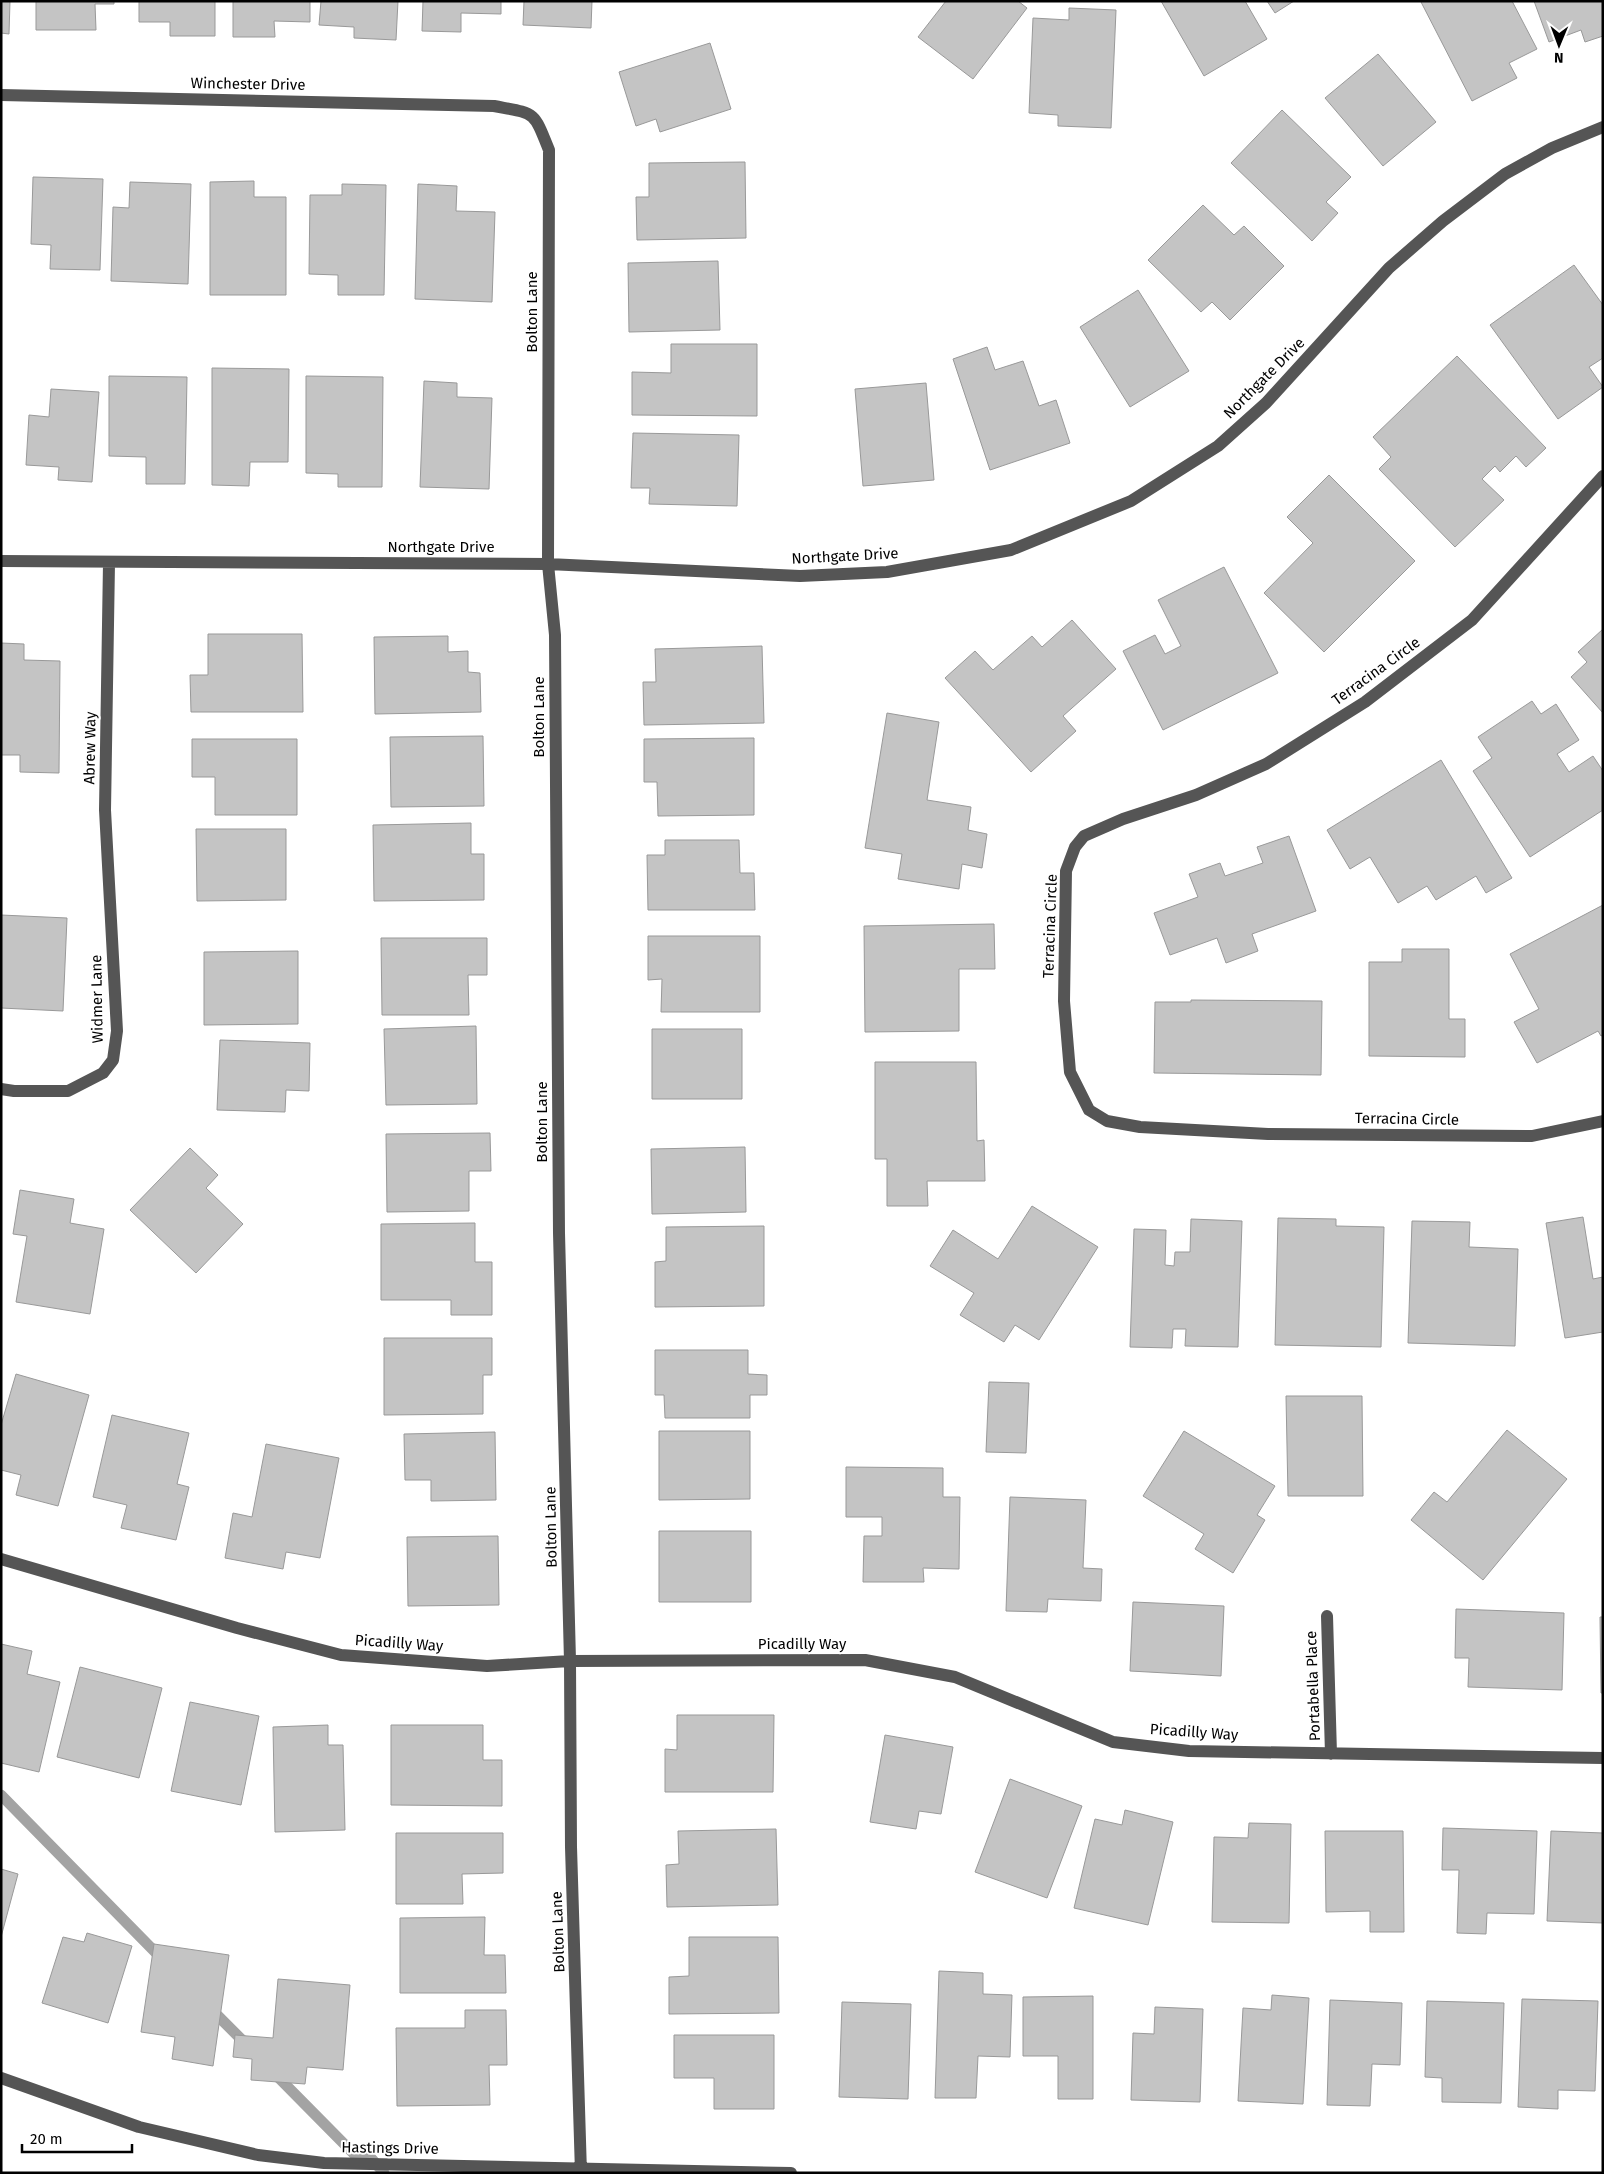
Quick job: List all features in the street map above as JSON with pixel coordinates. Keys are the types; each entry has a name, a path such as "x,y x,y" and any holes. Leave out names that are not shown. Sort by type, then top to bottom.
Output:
{"street":[{"name":"Winchester Drive","path":"1,95 494,106"},
{"name":"Bolton Lane","path":"494,106 526,112 537,119 549,150 548,564 555,634 559,1233 570,1661 571,1847 581,2171"},
{"name":"Northgate Drive","path":"1,561 548,564 800,576 887,572 1011,550 1131,501 1218,446 1266,403 1389,268 1443,221 1505,174 1552,148 1603,127"},
{"name":"Terracina Circle","path":"1603,476 1472,620 1365,702 1266,764 1196,795 1123,819 1084,836 1075,847 1066,871 1064,1001 1070,1072 1090,1110 1107,1121 1140,1127 1268,1134 1532,1136 1603,1121"},
{"name":"Abrew Way","path":"109,563 105,810 111,934"},
{"name":"Widmer Lane","path":"1,1089 14,1091 68,1091 103,1073 113,1060 116,1031 111,934"},
{"name":"Picadilly Way","path":"1,1559 236,1628 341,1656 487,1666 570,1661 865,1660 955,1677 1114,1742 1189,1751 1603,1758"},
{"name":"Portabella Place","path":"1327,1616 1331,1754"},
{"name":"Hastings Drive","path":"1,2078 139,2127 258,2155 324,2162 581,2171 791,2173"}],"building":[{"path":"1,1 10,1 9,34 1,33"},
{"path":"36,1 114,1 114,4 95,4 96,30 36,30"},
{"path":"139,1 215,1 215,36 170,36 170,22 139,22"},
{"path":"233,1 310,1 310,22 274,21 275,37 233,37"},
{"path":"321,1 398,1 396,40 354,38 354,27 319,25"},
{"path":"423,1 501,1 501,14 461,13 461,32 422,31"},
{"path":"524,1 592,1 591,28 523,25"},
{"path":"946,1 1018,1 1027,8 973,79 918,37"},
{"path":"1161,1 1245,1 1267,39 1204,76"},
{"path":"1267,1 1294,1 1275,13"},
{"path":"1512,1 1537,49 1509,63 1517,78 1472,101 1421,2"},
{"path":"1534,1 1603,1 1603,36 1585,42 1581,30 1549,42"},
{"path":"1069,8 1116,10 1111,128 1058,126 1058,115 1029,113 1033,18 1069,20"},
{"path":"710,43 731,109 660,132 656,119 636,126 619,72"},
{"path":"1378,54 1436,122 1383,166 1325,98"},
{"path":"1282,110 1351,177 1326,202 1338,213 1312,241 1231,163"},
{"path":"745,162 746,238 637,240 636,197 649,197 649,163"},
{"path":"33,177 103,179 100,270 50,269 51,245 31,244"},
{"path":"254,181 254,197 286,197 286,295 210,295 210,182"},
{"path":"130,182 191,184 188,284 111,281 113,207 129,208"},
{"path":"342,184 386,185 384,295 338,295 338,275 309,274 310,195 342,195"},
{"path":"418,184 457,186 456,211 495,212 492,302 415,299"},
{"path":"1203,205 1234,235 1244,226 1284,266 1230,320 1212,302 1201,312 1148,260"},
{"path":"718,261 720,330 629,332 628,263"},
{"path":"1574,265 1603,305 1603,358 1589,367 1603,387 1558,419 1490,325"},
{"path":"1138,290 1189,371 1130,407 1080,327"},
{"path":"671,344 757,344 757,416 632,415 632,372 671,373"},
{"path":"987,347 995,370 1023,361 1039,406 1056,400 1070,443 990,470 953,359"},
{"path":"1457,356 1546,448 1526,467 1516,456 1500,472 1495,466 1482,479 1504,500 1455,547 1379,469 1391,457 1373,437"},
{"path":"212,368 289,369 288,462 250,462 249,486 212,485"},
{"path":"109,376 187,377 185,484 146,484 146,457 109,456"},
{"path":"306,376 383,377 382,487 338,487 338,474 306,473"},
{"path":"424,381 457,383 457,397 492,398 489,489 420,487"},
{"path":"926,383 934,480 863,486 855,389"},
{"path":"51,389 99,392 92,482 58,480 59,467 26,465 29,415 49,417"},
{"path":"633,433 739,435 737,506 649,504 650,488 631,488"},
{"path":"1329,475 1415,561 1324,652 1264,593 1313,543 1287,517"},
{"path":"1224,567 1278,673 1163,730 1123,651 1155,635 1165,654 1181,646 1158,600"},
{"path":"1072,620 1116,669 1063,716 1076,731 1031,772 945,678 975,651 993,670 1032,636 1042,647"},
{"path":"1603,629 1603,713 1571,677 1587,662 1578,652"},
{"path":"208,634 302,634 303,712 191,712 190,675 208,675"},
{"path":"448,636 448,652 468,651 468,672 480,673 481,712 375,714 374,637"},
{"path":"1,643 24,644 24,660 60,661 59,773 20,772 20,755 1,755"},
{"path":"762,646 764,723 644,725 643,682 656,682 655,649"},
{"path":"1532,701 1541,714 1556,704 1579,740 1557,754 1569,772 1593,756 1603,771 1603,810 1530,857 1473,771 1492,758 1478,737"},
{"path":"887,713 939,722 927,800 971,807 968,830 987,834 982,868 962,864 959,889 898,879 902,854 865,848"},
{"path":"483,736 484,806 391,807 390,737"},
{"path":"754,738 754,815 658,816 657,782 644,782 644,739"},
{"path":"192,739 297,739 297,815 215,815 215,777 192,777"},
{"path":"1441,760 1512,878 1486,893 1476,876 1436,900 1427,886 1398,903 1370,857 1350,869 1327,830"},
{"path":"471,823 471,854 484,854 484,900 374,901 373,825"},
{"path":"196,829 286,829 286,900 197,901"},
{"path":"1289,836 1316,911 1252,934 1258,951 1226,963 1217,938 1170,955 1154,913 1198,897 1189,874 1220,863 1225,876 1263,863 1257,847"},
{"path":"665,840 739,840 740,873 754,873 755,910 648,910 647,855 665,855"},
{"path":"1603,905 1603,1035 1601,1036 1598,1031 1537,1063 1514,1022 1539,1009 1510,954"},
{"path":"1,915 67,918 63,1011 1,1008"},
{"path":"994,924 995,969 959,969 959,1031 865,1032 864,926"},
{"path":"648,936 760,936 760,1012 661,1012 662,979 648,980"},
{"path":"381,938 487,938 487,975 468,975 469,1015 382,1015"},
{"path":"1402,949 1449,949 1449,1019 1465,1019 1465,1057 1369,1056 1369,962 1402,962"},
{"path":"298,951 298,1024 204,1025 204,952"},
{"path":"1191,1000 1322,1001 1321,1075 1154,1073 1155,1002 1191,1002"},
{"path":"476,1026 477,1104 386,1105 384,1029"},
{"path":"652,1029 742,1029 742,1099 652,1099"},
{"path":"220,1040 310,1043 309,1091 286,1090 285,1112 217,1110"},
{"path":"875,1062 976,1062 977,1141 984,1140 985,1181 927,1181 928,1206 887,1206 887,1159 875,1159"},
{"path":"490,1133 491,1171 469,1171 469,1211 387,1212 386,1134"},
{"path":"745,1147 746,1212 652,1214 651,1149"},
{"path":"190,1148 218,1175 206,1188 243,1224 196,1273 130,1210"},
{"path":"20,1190 74,1199 70,1223 104,1229 90,1314 16,1302 27,1236 13,1234"},
{"path":"1032,1206 1098,1247 1039,1340 1015,1325 1004,1342 960,1315 974,1293 930,1266 953,1230 998,1259"},
{"path":"1583,1217 1593,1279 1603,1277 1603,1332 1565,1338 1546,1223"},
{"path":"1278,1218 1336,1219 1336,1226 1384,1227 1381,1347 1275,1345"},
{"path":"1191,1219 1242,1221 1238,1347 1185,1346 1186,1329 1173,1329 1172,1348 1130,1347 1134,1229 1166,1230 1165,1265 1174,1266 1175,1252 1190,1252"},
{"path":"1412,1221 1470,1222 1469,1247 1518,1249 1515,1346 1408,1343"},
{"path":"475,1223 475,1262 492,1262 492,1315 451,1315 451,1300 381,1300 381,1224"},
{"path":"764,1226 764,1306 655,1307 655,1262 666,1261 666,1227"},
{"path":"384,1338 492,1338 492,1375 483,1375 483,1414 384,1415"},
{"path":"655,1350 748,1350 748,1374 767,1375 767,1395 750,1395 750,1418 665,1418 664,1395 655,1395"},
{"path":"16,1374 89,1395 58,1506 16,1495 21,1475 1,1470 1,1425"},
{"path":"989,1382 1029,1383 1026,1453 986,1452"},
{"path":"1286,1396 1362,1396 1363,1496 1288,1496"},
{"path":"112,1415 189,1433 177,1484 189,1487 176,1540 121,1528 127,1505 93,1497"},
{"path":"1507,1430 1567,1479 1483,1580 1411,1520 1434,1492 1447,1502"},
{"path":"659,1431 750,1431 750,1499 659,1500"},
{"path":"1184,1431 1275,1486 1257,1515 1265,1520 1233,1573 1195,1549 1204,1534 1143,1496"},
{"path":"495,1432 496,1500 431,1501 431,1480 405,1480 404,1434"},
{"path":"266,1444 339,1458 320,1558 286,1552 283,1569 225,1558 233,1513 252,1517"},
{"path":"846,1467 943,1468 943,1497 960,1497 959,1569 923,1568 924,1582 863,1582 864,1536 882,1536 882,1517 846,1517"},
{"path":"1010,1497 1086,1500 1083,1568 1102,1569 1101,1601 1048,1599 1047,1612 1006,1611"},
{"path":"659,1531 751,1531 751,1602 659,1602"},
{"path":"498,1536 499,1605 408,1606 407,1537"},
{"path":"1133,1602 1224,1606 1221,1676 1130,1671"},
{"path":"1456,1609 1564,1613 1562,1690 1468,1687 1469,1658 1455,1658"},
{"path":"1600,1617 1603,1617 1603,1693 1601,1693"},
{"path":"1,1644 32,1651 27,1674 60,1682 39,1772 1,1763"},
{"path":"80,1667 162,1688 139,1778 57,1757"},
{"path":"190,1702 259,1716 241,1805 171,1791"},
{"path":"677,1715 774,1715 773,1792 665,1792 665,1749 677,1750"},
{"path":"328,1725 328,1745 343,1745 345,1830 275,1832 273,1727"},
{"path":"391,1725 483,1725 483,1760 502,1760 502,1806 391,1805"},
{"path":"885,1735 953,1747 941,1814 919,1811 916,1829 870,1822"},
{"path":"1010,1779 1082,1806 1047,1898 975,1872"},
{"path":"1125,1810 1173,1822 1148,1925 1074,1908 1095,1819 1122,1825"},
{"path":"1249,1823 1291,1824 1289,1923 1212,1922 1214,1837 1248,1838"},
{"path":"1443,1828 1537,1831 1534,1914 1487,1913 1486,1934 1457,1933 1459,1870 1442,1870"},
{"path":"776,1829 778,1905 667,1907 666,1865 679,1864 678,1831"},
{"path":"1325,1831 1403,1831 1404,1932 1370,1932 1370,1911 1326,1912"},
{"path":"1551,1831 1603,1833 1603,1923 1547,1921"},
{"path":"396,1833 503,1833 503,1873 462,1874 463,1904 396,1904"},
{"path":"1,1869 18,1874 1,1937"},
{"path":"485,1917 484,1955 505,1955 506,1993 400,1993 400,1918"},
{"path":"87,1933 132,1946 108,2023 42,2003 63,1937 84,1942"},
{"path":"689,1937 778,1937 779,2013 669,2014 669,1977 689,1976"},
{"path":"154,1944 229,1955 213,2066 172,2059 175,2037 141,2032"},
{"path":"939,1971 983,1973 983,1994 1012,1995 1010,2057 978,2056 976,2098 935,2098"},
{"path":"278,1979 350,1985 343,2070 307,2067 305,2084 251,2080 252,2059 233,2057 235,2035 273,2038"},
{"path":"1272,1995 1309,1998 1303,2104 1238,2101 1243,2008 1271,2010"},
{"path":"1093,1996 1093,2099 1058,2099 1058,2056 1023,2056 1023,1997"},
{"path":"1522,1999 1598,2001 1595,2091 1558,2090 1558,2109 1518,2107"},
{"path":"1330,2000 1402,2003 1400,2065 1372,2064 1370,2106 1327,2105"},
{"path":"1427,2001 1504,2003 1501,2103 1442,2102 1442,2078 1425,2077"},
{"path":"842,2002 911,2004 908,2099 839,2097"},
{"path":"1155,2007 1203,2009 1200,2102 1131,2100 1133,2033 1154,2034"},
{"path":"465,2010 506,2010 507,2065 489,2065 490,2105 397,2106 396,2028 465,2028"},
{"path":"674,2035 774,2035 774,2109 714,2109 714,2078 674,2078"}],"waterway":[{"path":"1,1795 163,1960"},
{"path":"209,2007 247,2045"},
{"path":"274,2073 358,2158 371,2158 384,2173"}]}
